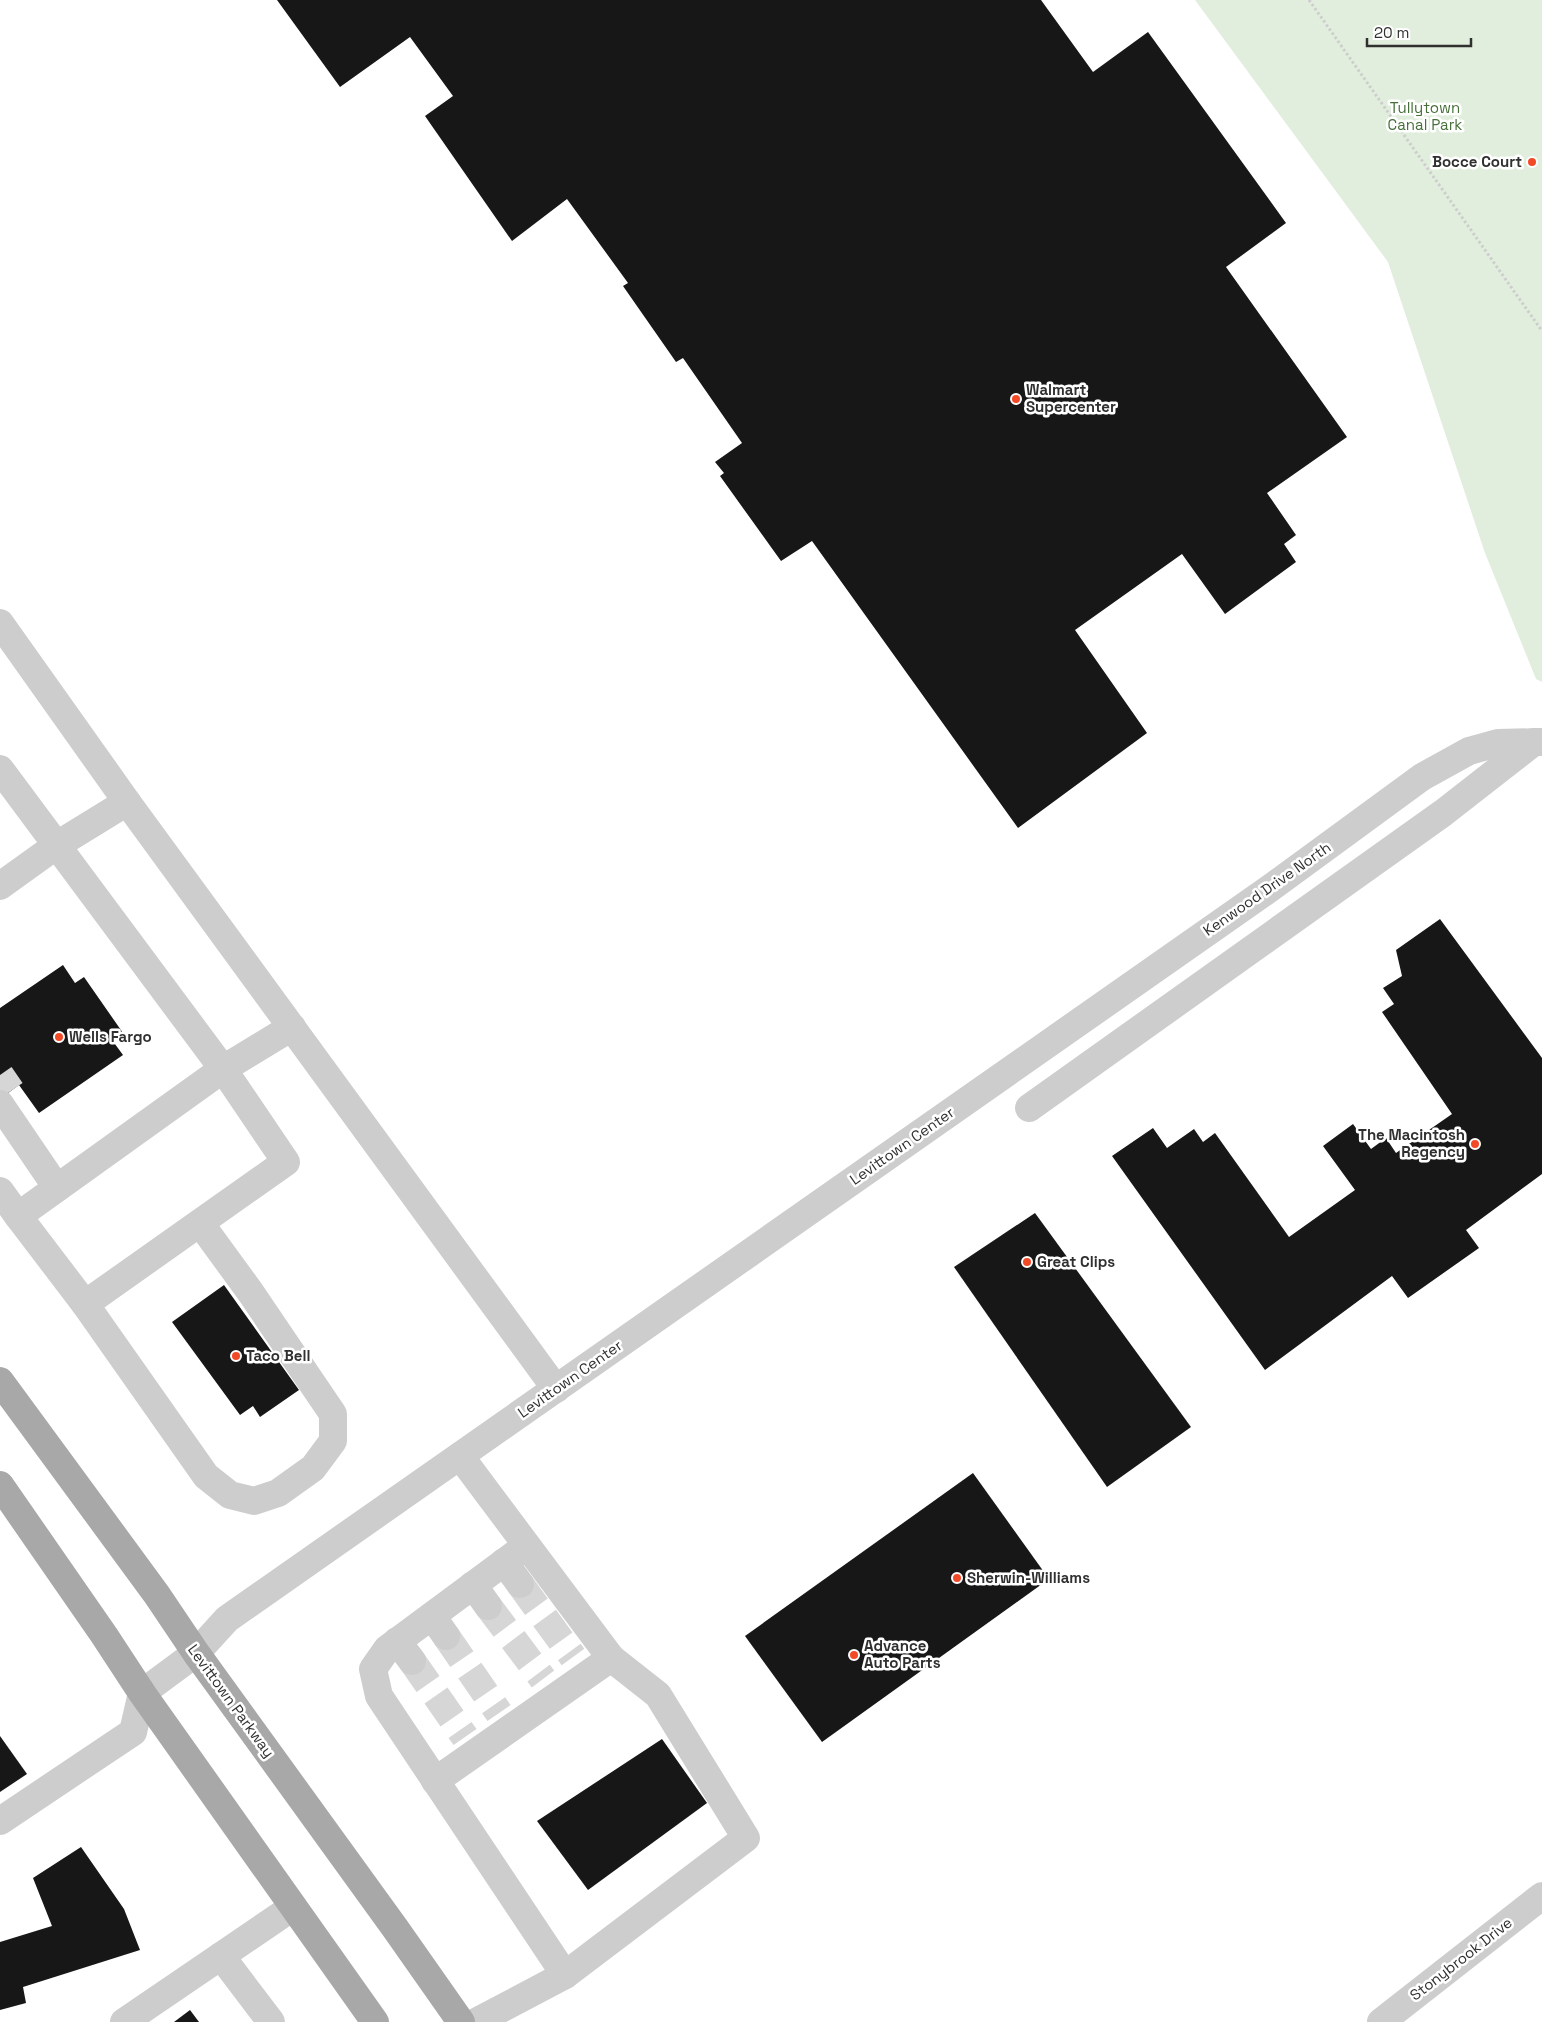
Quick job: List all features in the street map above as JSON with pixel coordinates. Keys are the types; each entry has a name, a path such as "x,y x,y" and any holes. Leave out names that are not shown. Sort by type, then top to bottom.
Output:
{"main road":[{"name":"Levittown Parkway","path":"0,1381 157,1595 196,1653 396,1928 461,2022"},
{"path":"0,1485 142,1693 375,2022"}],"street":[{"path":"0,623 127,802 556,1389"},
{"name":"Kenwood Drive North","path":"1006,1073 1269,889 1422,777 1469,751 1498,742 1538,742"},
{"path":"1029,1108 1464,798 1538,742"},
{"path":"0,769 223,1069 286,1162 85,1304"},
{"path":"0,886 57,845 127,802"},
{"path":"18,1216 223,1069 292,1026"},
{"name":"Levittown Center","path":"142,1693 196,1653 227,1619 1006,1073"},
{"path":"6,1098 27,1115 24,1139"},
{"path":"0,1127 8,1134 24,1139 57,1188"},
{"path":"0,1191 85,1304 206,1476 230,1494 254,1501 278,1493 313,1468 334,1440 333,1414 251,1293 200,1223"},
{"path":"460,1456 610,1658 658,1695 746,1838 565,1975 476,2022"},
{"path":"526,1546 504,1562 480,1596 405,1651 387,1649 373,1668 379,1696 565,1975"},
{"path":"504,1562 520,1584"},
{"path":"435,1781 471,1744 579,1666 610,1658"},
{"path":"0,1821 133,1732 142,1693"},
{"name":"Stonybrook Drive","path":"1381,2022 1542,1896"},
{"path":"124,2022 293,1907"},
{"path":"221,1956 271,2022"}],"path":[{"path":"1309,0 1542,331"}],"green space":[{"name":"Tullytown Canal Park","path":"1195,0 1542,0 1542,682 1536,679 1485,553 1388,262"}],"building":[{"name":"Walmart Supercenter","path":"277,0 1041,0 1093,72 1148,32 1286,223 1226,267 1347,437 1267,493 1296,535 1284,544 1296,562 1225,614 1182,554 1075,630 1147,733 1018,828 812,541 781,561 720,476 724,473 715,462 742,443 683,358 676,362 623,286 628,283 567,199 512,241 425,116 453,96 410,37 340,87"},
{"name":"The Macintosh Regency","path":"1440,919 1542,1058 1542,1174 1466,1230 1479,1248 1408,1298 1392,1276 1265,1370 1112,1156 1153,1128 1167,1148 1194,1129 1203,1142 1215,1133 1289,1237 1355,1190 1323,1146 1353,1124 1371,1149 1386,1138 1396,1153 1452,1114 1382,1012 1394,1004 1383,988 1402,976 1396,950"},
{"name":"Wells Fargo","path":"63,965 75,983 84,977 123,1033 112,1040 123,1055 39,1113 19,1085 0,1099 0,1008"},
{"path":"1035,1213 1191,1427 1107,1487 954,1267"},
{"name":"Taco Bell","path":"224,1285 299,1390 260,1417 253,1406 240,1415 172,1322"},
{"path":"973,1473 1049,1579 822,1742 745,1636"},
{"path":"0,1736 27,1774 0,1792"},
{"path":"662,1739 707,1803 588,1890 537,1821"},
{"path":"81,1847 124,1909 140,1950 23,1987 26,2003 0,2010 0,1942 52,1926 33,1878"},
{"path":"190,2010 199,2022 174,2022"}],"tunnel":[{"path":"0,1075 11,1091"},
{"path":"520,1584 573,1657"},
{"path":"488,1606 543,1679"},
{"path":"446,1636 499,1713"},
{"path":"412,1661 465,1737"}],"place":[{"name":"Bocce Court","path":"1532,162"},
{"name":"Walmart Supercenter","path":"1016,399"},
{"name":"Wells Fargo","path":"59,1037"},
{"name":"The Macintosh Regency","path":"1475,1144"},
{"name":"Great Clips","path":"1027,1262"},
{"name":"Taco Bell","path":"236,1356"},
{"name":"Sherwin-Williams","path":"957,1578"},
{"name":"Advance Auto Parts","path":"854,1655"}]}
